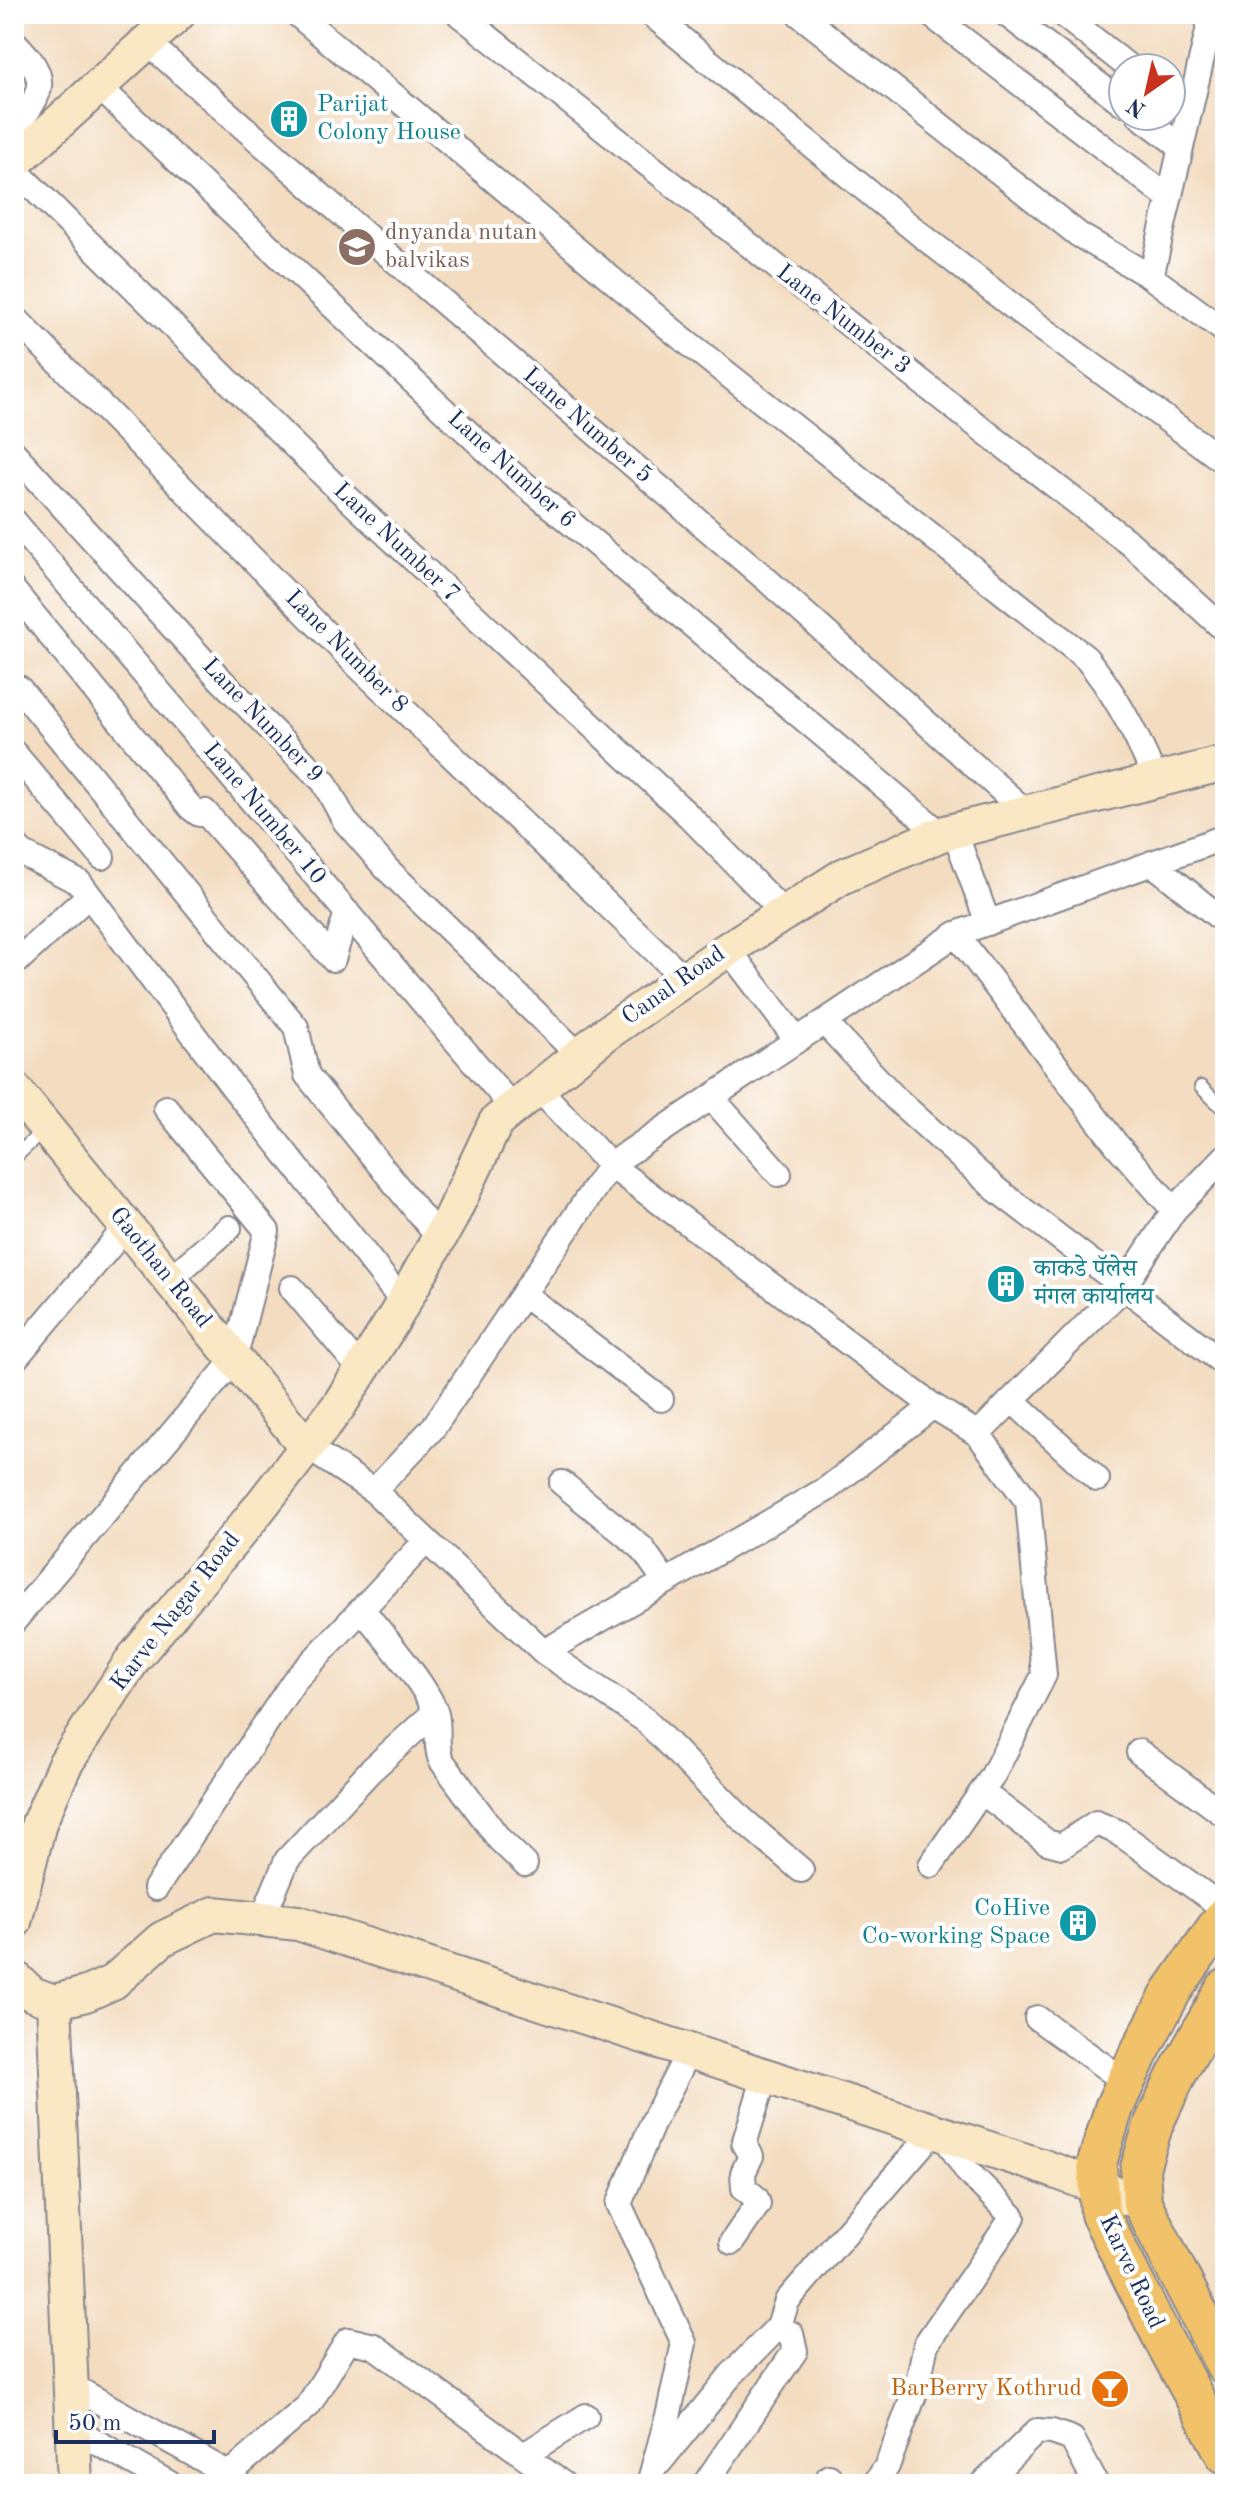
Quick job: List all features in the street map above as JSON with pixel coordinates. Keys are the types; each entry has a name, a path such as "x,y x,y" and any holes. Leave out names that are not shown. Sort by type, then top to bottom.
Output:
{"main road":[{"name":"Karve Road","path":"1225,1912 1172,1991 1114,2108 1097,2163 1100,2214 1225,2454"},
{"name":"Karve Road","path":"1225,1989 1209,2013 1154,2123 1140,2168 1142,2203 1225,2365"}],"street":[{"path":"14,163 178,14"},
{"path":"297,14 673,331 1086,658 1101,676 1139,739 1156,781"},
{"name":"Lane Number 3","path":"459,14 1132,545 1225,630"},
{"path":"651,14 944,253 1225,462"},
{"path":"799,14 1079,235 1151,277 1225,331"},
{"path":"930,14 1169,198"},
{"path":"1006,14 1107,91"},
{"path":"1062,14 1110,52"},
{"path":"1187,87 1212,14"},
{"path":"14,42 40,77 37,100 14,129"},
{"name":"Lane Number 5","path":"147,42 377,245 767,580 1026,812"},
{"name":"Lane Number 6","path":"98,86 510,472 947,832"},
{"path":"1161,132 1181,147"},
{"path":"1151,277 1181,147 1181,132"},
{"name":"Lane Number 7","path":"14,169 334,485 690,817 783,912"},
{"name":"Lane Number 8","path":"14,317 356,664 685,979"},
{"name":"Lane Number 9","path":"14,453 221,680 324,782 345,821 386,868 579,1055"},
{"name":"Lane Number 10","path":"14,521 347,912 525,1098 933,1406 978,1434"},
{"path":"14,591 191,808 199,814 205,812 333,959 347,912"},
{"path":"16,688 296,1027 307,1075 439,1238"},
{"path":"14,753 102,857"},
{"name":"Canal Road","path":"306,1446 338,1407 403,1302 439,1238 496,1122 579,1055 728,949 843,876 947,832 1225,763"},
{"path":"947,832 988,923"},
{"path":"374,1491 433,1428 610,1165 956,934 1225,837"},
{"path":"14,844 22,853 80,883 233,1087 403,1302"},
{"path":"1152,863 1225,922"},
{"path":"14,964 89,895"},
{"path":"956,934 1116,1144 1174,1210"},
{"path":"728,949 797,1040"},
{"path":"824,1022 896,1099 997,1190 1225,1364"},
{"name":"Gaothan Road","path":"14,1089 306,1446"},
{"path":"711,1097 779,1174"},
{"path":"14,1621 234,1360 267,1231 166,1108"},
{"path":"931,1865 992,1777 1044,1675 1028,1502 978,1434 1123,1288 1174,1210 1225,1157"},
{"path":"14,1360 127,1226"},
{"path":"170,1279 229,1228"},
{"path":"292,1288 361,1370"},
{"path":"523,1294 661,1399"},
{"path":"1012,1400 1097,1479"},
{"path":"544,1652 827,1489 933,1406"},
{"path":"306,1446 374,1491 544,1652 645,1720 742,1819 801,1870"},
{"name":"Karve Nagar Road","path":"14,1922 39,1823 65,1764 134,1658 249,1521 306,1446"},
{"path":"562,1483 642,1548 665,1581"},
{"path":"156,1888 294,1681 426,1541"},
{"path":"362,1609 426,1694 435,1712 437,1750 441,1760 499,1839 525,1864"},
{"path":"262,1919 287,1860 370,1771 435,1712"},
{"path":"1139,1752 1225,1815"},
{"path":"982,1792 1047,1842 1062,1846 1096,1823 1118,1832 1225,1912"},
{"path":"75,2484 70,2385 28,1991 86,1994 113,1982 162,1939 214,1914 298,1923 1044,2167 1142,2203"},
{"path":"1037,2018 1126,2082"},
{"path":"650,2478 684,2343 619,2204 653,2122 689,2051"},
{"path":"732,2242 758,2204 756,2198 744,2188 743,2173 751,2156 744,2144 765,2076"},
{"path":"650,2478 731,2375 779,2326 787,2301 939,2133"},
{"path":"875,2484 887,2466 917,2387 926,2344 1013,2217 967,2171 939,2133"},
{"path":"705,2484 795,2351 791,2334 779,2326"},
{"path":"70,2385 229,2474 308,2406 348,2340 374,2346 563,2484"},
{"path":"524,2455 586,2416"},
{"path":"72,2428 170,2484"},
{"path":"983,2484 1037,2431 1072,2439 1096,2484"}],"lane":[{"path":"1201,1087 1225,1110"},
{"path":"14,1158 46,1128"}],"place":[{"name":"Parijat Colony House","path":"289,119"},
{"name":"dnyanda nutan balvikas","path":"357,247"},
{"name":"काकडे पॅलेस मंगल कार्यालय","path":"1006,1284"},
{"name":"CoHive Co-working Space","path":"1078,1923"},
{"name":"BarBerry Kothrud","path":"1110,2389"}]}
